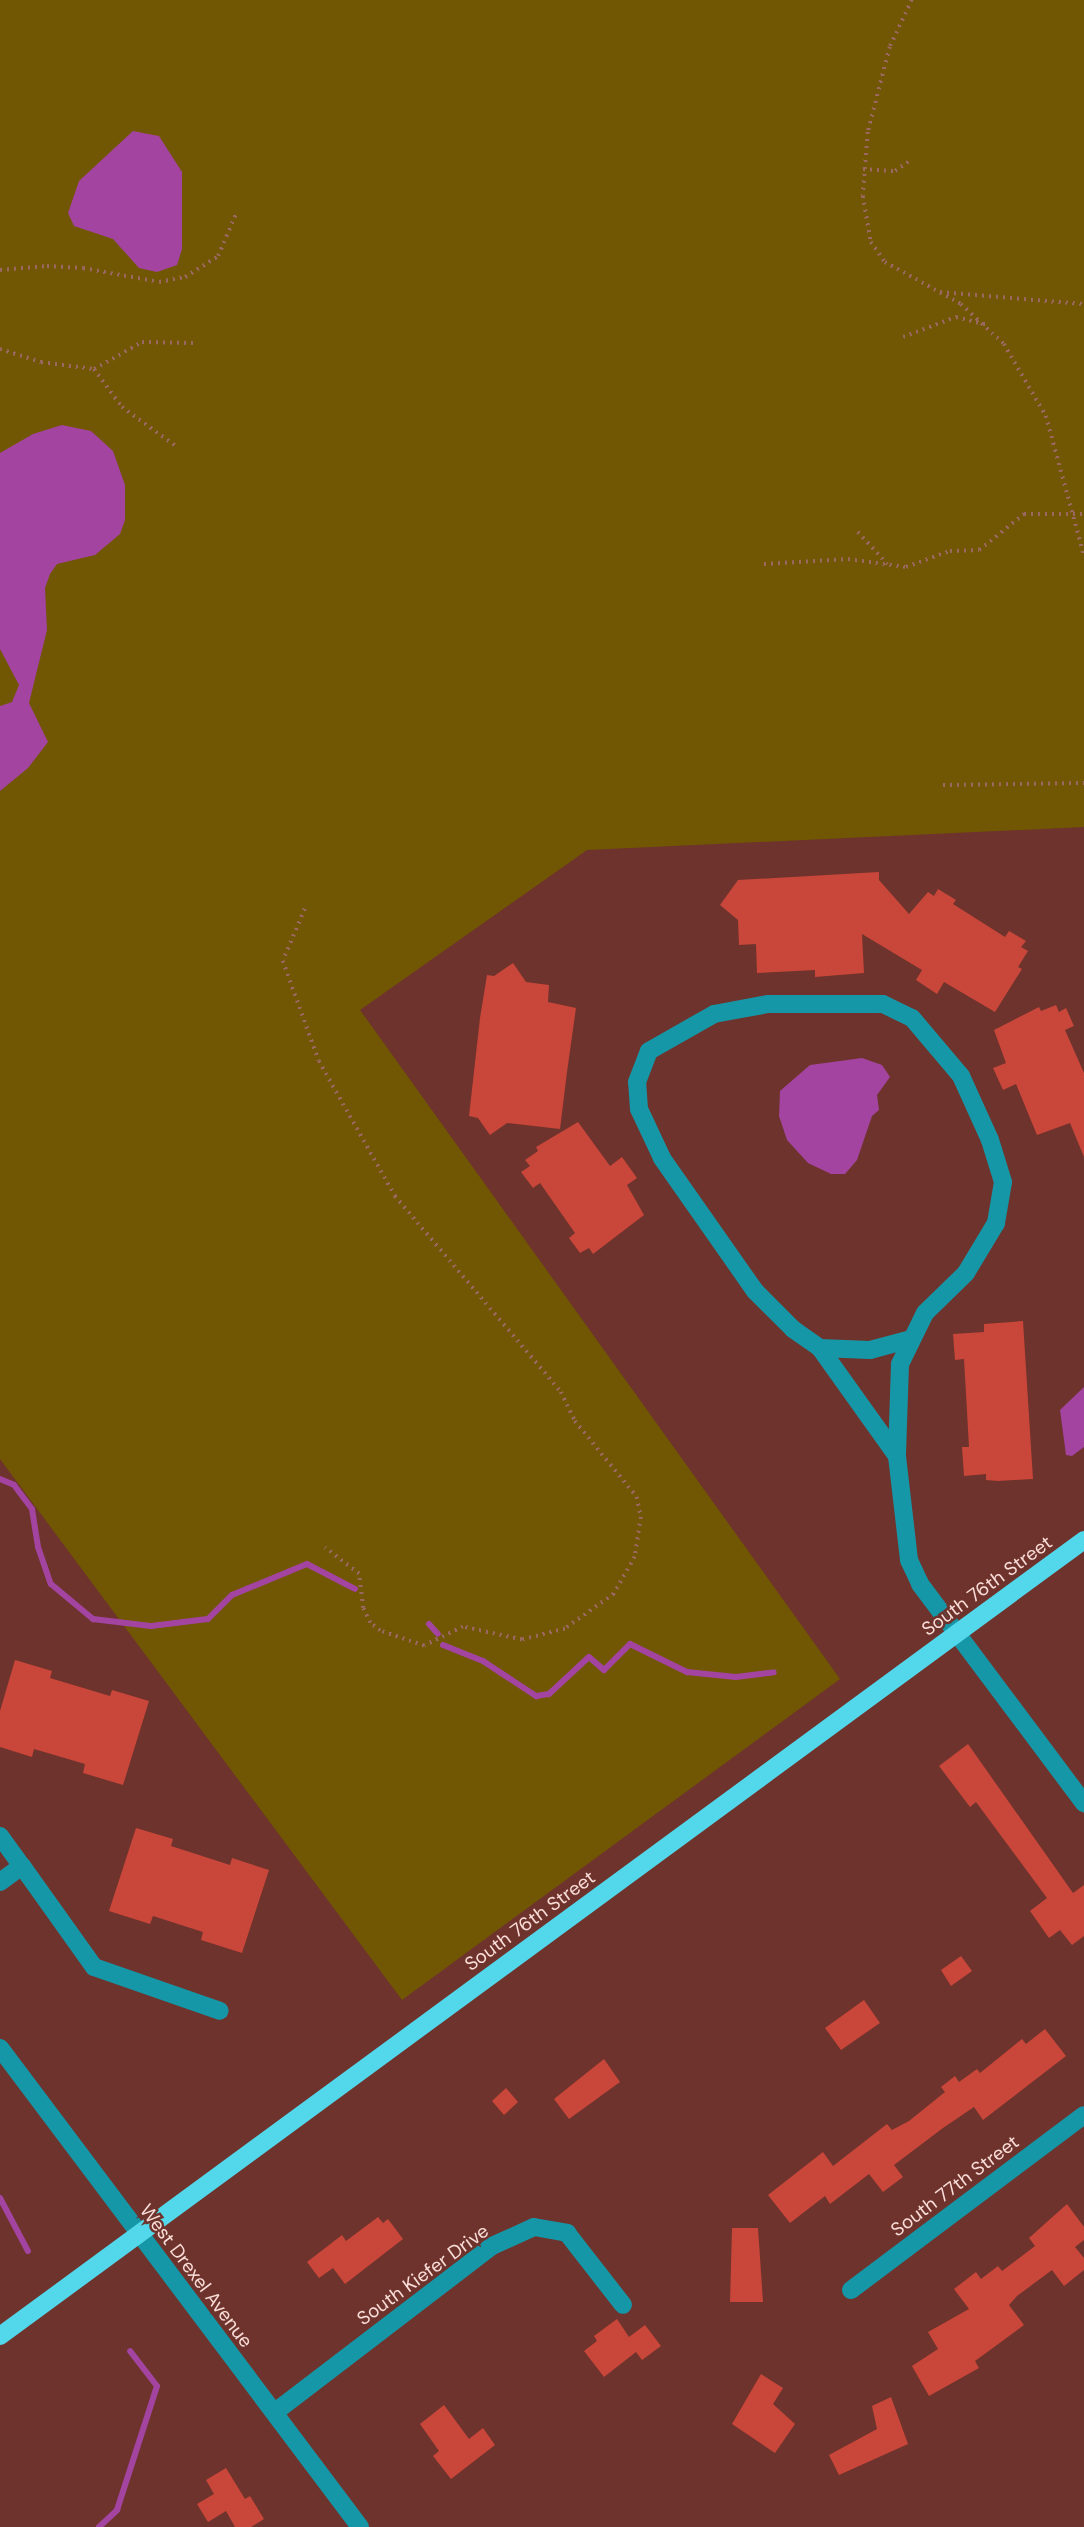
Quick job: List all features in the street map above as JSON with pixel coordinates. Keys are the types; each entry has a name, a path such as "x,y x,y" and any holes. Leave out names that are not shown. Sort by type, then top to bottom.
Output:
{"main road":[{"name":"South 76th Street","path":"0,2336 1084,1540"}],"street":[{"path":"897,1456 820,1348 793,1329 755,1291 662,1158 639,1109 637,1082 649,1051 714,1014 768,1004 883,1004 912,1018 961,1076 990,1140 1003,1182 996,1223 966,1273 925,1313 908,1340 900,1364 897,1456 911,1570 1084,1803"},
{"path":"820,1348 870,1350 908,1340"},
{"path":"0,1836 94,1967 220,2011"},
{"path":"0,1882 22,1866"},
{"name":"West Drexel Avenue","path":"0,2048 138,2236 275,2412 360,2527"},
{"name":"South 77th Street","path":"851,2290 1084,2115"},
{"name":"South Kiefer Drive","path":"275,2412 492,2246 534,2227 567,2233 623,2305"}],"path":[{"path":"912,0 881,72 863,169 865,219 871,242 885,262 988,325 1019,366 1046,416 1084,555"},
{"path":"863,169 895,171 911,160"},
{"path":"0,270 47,266 83,268 159,282 186,277 218,256 237,211"},
{"path":"938,292 1084,304"},
{"path":"903,337 956,317 988,325"},
{"path":"0,349 41,362 94,369 142,342 194,342"},
{"path":"94,369 122,407 177,447"},
{"path":"764,564 848,559 890,568 906,567 950,551 979,550 1024,514 1084,514"},
{"path":"858,532 890,568"},
{"path":"943,785 1084,783"},
{"path":"305,909 283,961 319,1061 396,1196 561,1392 575,1421 638,1497 641,1517 635,1557 614,1594 565,1629 522,1640 479,1627 463,1627 424,1646 380,1630 370,1623 363,1608 359,1574 325,1548"}],"shaded area":[{"path":"0,0 1084,0 1084,827 587,850 360,1010 840,1679 402,2000 0,1459"},
{"path":"133,131 159,136 182,172 182,249 177,265 157,272 139,268 113,239 74,226 68,213 79,181"},
{"path":"62,425 91,431 113,451 125,485 125,520 120,534 95,555 57,564 50,574 45,588 47,630 29,703 48,742 28,768 0,791 0,706 12,702 19,685 0,649 0,453 33,434"},
{"path":"862,1058 882,1065 890,1077 877,1095 879,1110 872,1116 857,1160 845,1174 831,1174 808,1163 787,1140 779,1116 780,1091 810,1065"},
{"path":"1084,1387 1084,1447 1072,1456 1066,1455 1060,1410"}],"building":[{"path":"879,872 879,880 909,914 928,892 934,896 938,889 956,900 953,904 1005,937 1009,931 1026,941 1021,947 1028,951 1018,967 1022,969 995,1012 944,982 937,994 916,980 922,970 862,934 864,973 815,977 815,970 757,973 756,944 739,945 738,920 720,905 738,880"},
{"path":"513,963 526,982 549,985 548,1002 576,1008 560,1129 507,1123 490,1135 478,1118 469,1116 480,1018 487,975 494,976"},
{"path":"1056,1005 1059,1012 1066,1008 1074,1026 1065,1030 1084,1073 1084,1157 1070,1123 1037,1135 1016,1084 1003,1090 993,1068 1006,1063 994,1030 1039,1007 1041,1011"},
{"path":"578,1122 610,1166 622,1157 637,1178 627,1185 644,1215 593,1254 589,1248 580,1253 569,1238 575,1233 540,1183 533,1188 521,1172 530,1166 525,1160 538,1151 536,1147"},
{"path":"1023,1321 1033,1479 998,1481 986,1480 986,1474 964,1476 962,1447 969,1447 964,1359 955,1360 953,1334 984,1332 984,1324"},
{"path":"15,1660 52,1671 50,1678 110,1696 112,1690 149,1701 123,1785 83,1773 85,1764 34,1749 32,1757 0,1747 0,1711"},
{"path":"968,1744 1073,1893 1084,1885 1084,1936 1072,1945 1060,1930 1049,1938 1030,1911 1047,1898 976,1802 970,1807 939,1766"},
{"path":"136,1828 173,1839 171,1846 230,1865 232,1858 269,1870 242,1953 201,1940 203,1932 153,1916 150,1924 109,1911"},
{"path":"961,1956 972,1971 951,1986 941,1970"},
{"path":"864,2000 880,2023 841,2050 825,2028"},
{"path":"1045,2029 1066,2056 983,2120 974,2107 943,2128 894,2165 903,2177 883,2192 869,2174 830,2204 825,2196 790,2223 768,2195 823,2152 833,2166 887,2124 892,2130 909,2121 945,2092 941,2087 955,2076 959,2082 977,2069 980,2073 1022,2039 1026,2044"},
{"path":"604,2059 620,2082 569,2119 554,2099"},
{"path":"506,2088 518,2102 504,2115 492,2101"},
{"path":"1067,2204 1084,2227 1084,2240 1075,2247 1084,2258 1084,2270 1064,2286 1052,2270 1017,2296 1009,2305 1024,2325 975,2361 979,2368 929,2396 912,2366 938,2349 928,2332 969,2309 954,2289 976,2272 981,2279 998,2266 1002,2271 1035,2246 1029,2238"},
{"path":"378,2217 383,2223 388,2219 403,2239 345,2284 333,2268 319,2278 307,2262 342,2235 346,2241"},
{"path":"732,2228 758,2228 763,2302 730,2302"},
{"path":"617,2319 629,2337 645,2325 661,2346 642,2360 636,2352 604,2377 584,2351 597,2341 594,2336"},
{"path":"761,2374 783,2388 773,2404 795,2424 775,2453 732,2424"},
{"path":"891,2397 908,2444 839,2475 829,2455 877,2429 872,2406"},
{"path":"444,2405 469,2439 483,2428 495,2445 451,2479 433,2456 439,2451 420,2424"},
{"path":"226,2468 245,2499 250,2496 264,2519 251,2527 235,2527 226,2511 208,2522 197,2504 214,2494 206,2480"}],"waterway":[{"path":"0,1479 14,1485 32,1509 38,1547 51,1584 93,1619 151,1626 208,1619 232,1595 307,1564 355,1589"},
{"path":"429,1624 438,1634"},
{"path":"443,1645 483,1661 536,1696 549,1694 589,1657 604,1670 630,1644 687,1672 736,1677 774,1672"},
{"path":"0,2198 28,2251"},
{"path":"99,2527 117,2510 157,2386 130,2351"}]}
